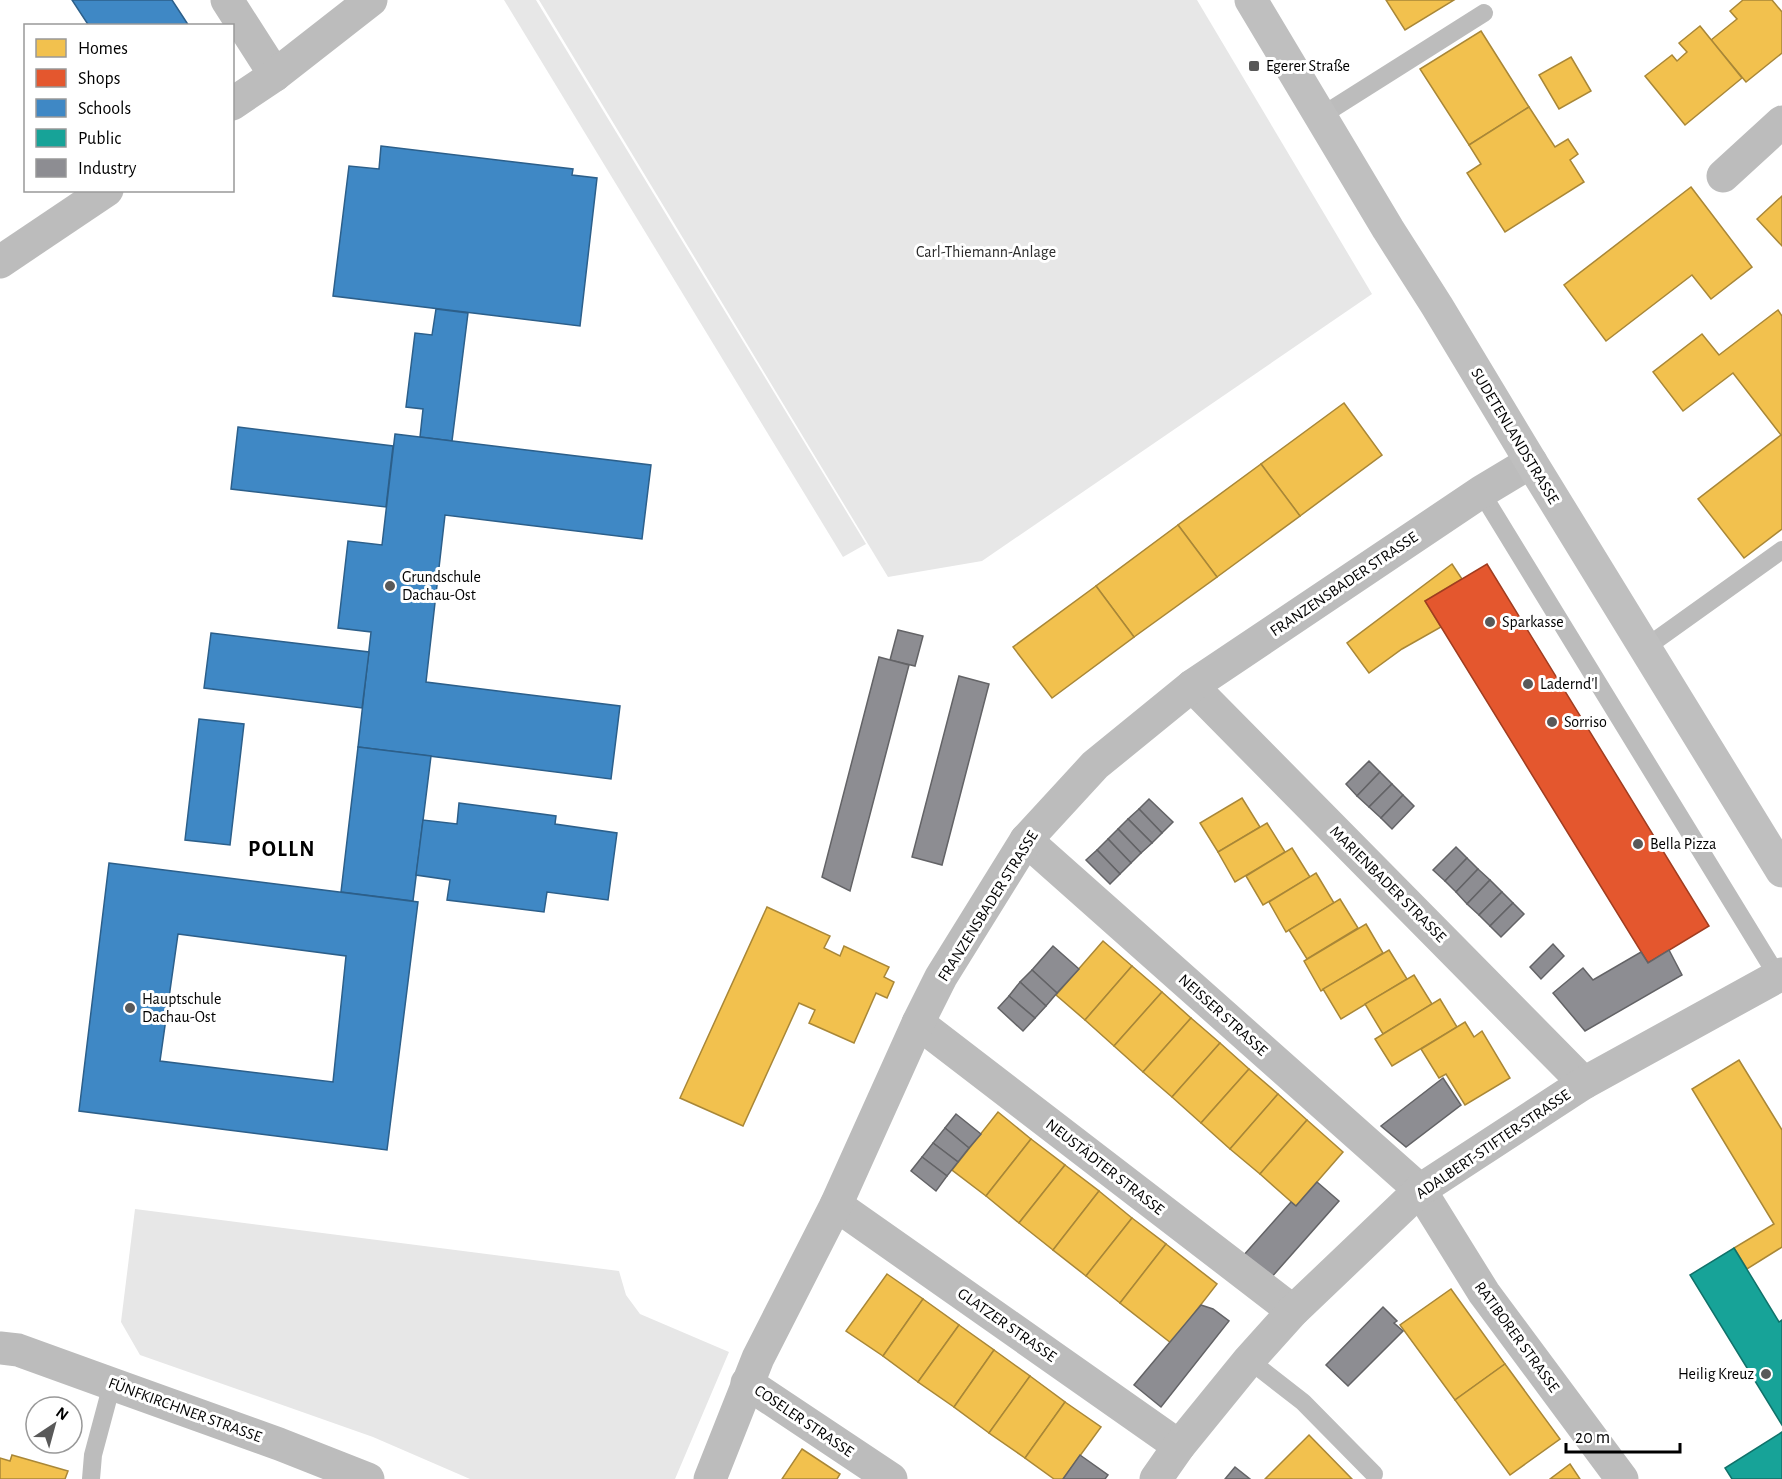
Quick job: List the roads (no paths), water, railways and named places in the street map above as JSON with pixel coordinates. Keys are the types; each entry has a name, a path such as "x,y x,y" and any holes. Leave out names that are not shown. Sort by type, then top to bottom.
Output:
{"street":[{"path":"227,0 275,75"},
{"path":"234,103 275,75 371,0"},
{"name":"SUDETENLANDSTRASSE","path":"1251,0 1388,229 1782,871"},
{"path":"1723,177 1782,122"},
{"path":"0,262 104,192"},
{"name":"FRANZENSBADER STRASSE","path":"710,1479 747,1383 836,1205 918,1023 941,977 1026,840 1095,765 1192,686 1481,492 1531,462"},
{"name":"MARIENBADER STRASSE","path":"1192,686 1584,1083"},
{"name":"NEISSER STRASSE","path":"1026,840 1420,1190"},
{"name":"ADALBERT-STIFTER-STRASSE","path":"1156,1479 1179,1446 1249,1360 1293,1311 1420,1190 1584,1083 1780,975"},
{"name":"NEUSTÄDTER STRASSE","path":"918,1023 1293,1311"},
{"name":"RATIBORER STRASSE","path":"1420,1190 1484,1293 1622,1479"},
{"name":"GLATZER STRASSE","path":"836,1205 1179,1446"},
{"name":"FÜNFKIRCHNER STRASSE","path":"0,1348 18,1350 279,1444 368,1479"},
{"name":"COSELER STRASSE","path":"747,1383 891,1479"}],"lane":[{"path":"1320,116 1484,13"},
{"path":"1481,492 1780,975"},
{"path":"1645,648 1782,550"},
{"path":"1249,1360 1304,1402 1374,1474"},
{"path":"91,1479 93,1455 112,1384"}],"place":[{"name":"Egerer Straße","path":"1254,66"},
{"name":"Grundschule Dachau-Ost","path":"390,586"},
{"name":"Sparkasse","path":"1490,622"},
{"name":"Ladernd'l","path":"1528,684"},
{"name":"Sorriso","path":"1552,722"},
{"name":"Bella Pizza","path":"1638,844"},
{"name":"Hauptschule Dachau-Ost","path":"130,1008"},
{"name":"Heilig Kreuz","path":"1766,1374"}],"district":[{"name":"POLLN","path":"282,849"}],"park label":[{"name":"Carl-Thiemann-Anlage","path":"986,252"}]}
